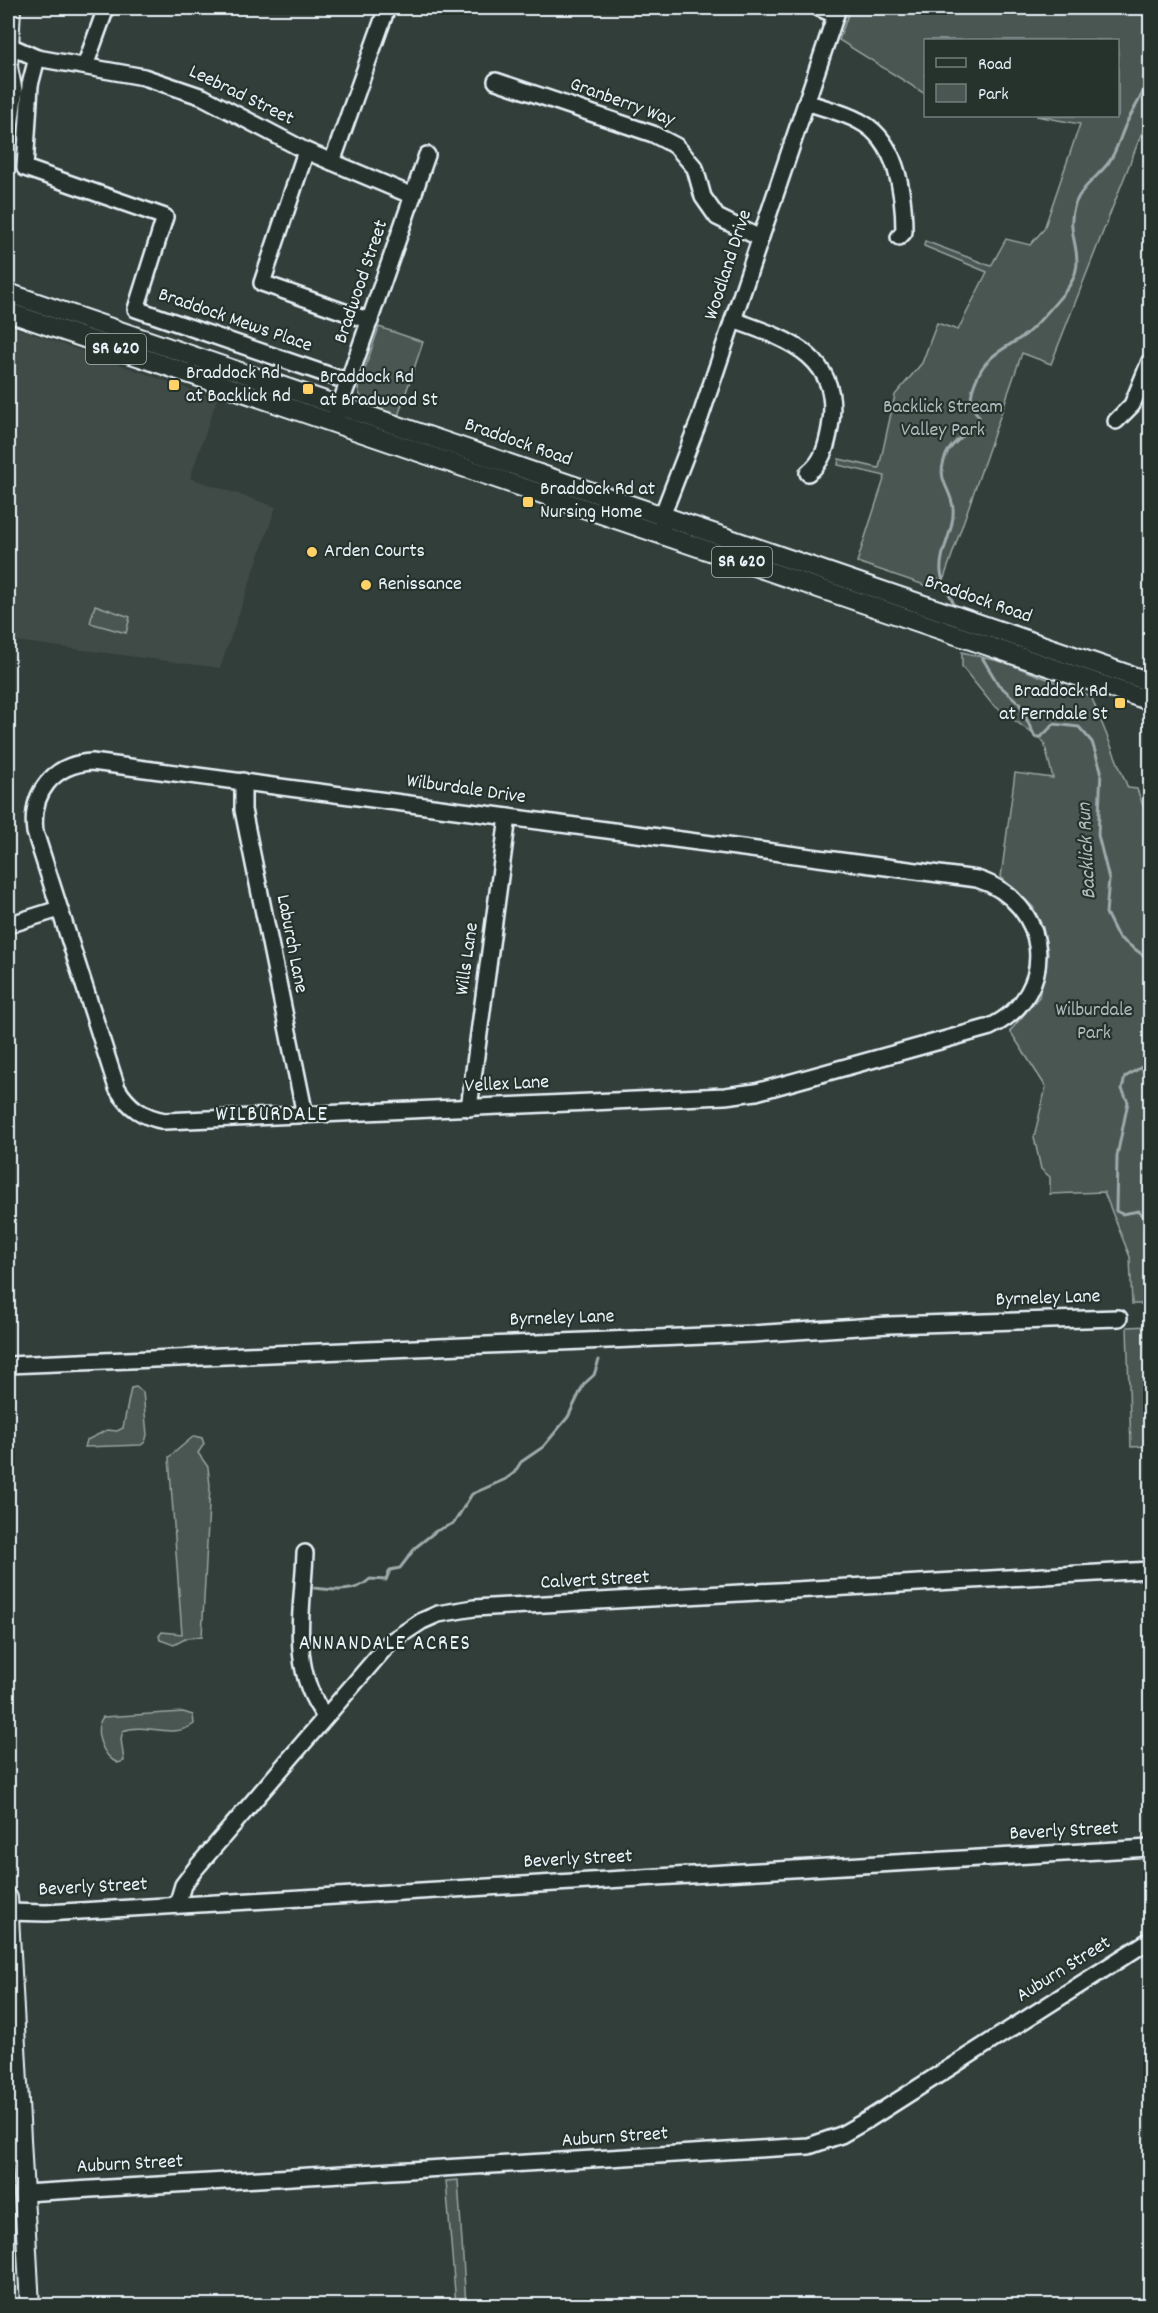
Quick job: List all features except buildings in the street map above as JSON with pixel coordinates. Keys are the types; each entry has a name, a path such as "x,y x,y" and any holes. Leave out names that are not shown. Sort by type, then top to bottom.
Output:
{"main road":[{"path":"8,130 13,93 8,68 11,8"},
{"name":"Braddock Road","path":"8,292 664,536 1150,701"},
{"name":"Braddock Road","path":"8,312 662,516 1150,682"},
{"path":"8,1905 9,1970 30,2306"}],"street":[{"path":"86,66 106,8"},
{"path":"332,162 387,8"},
{"path":"819,8 836,11"},
{"name":"Woodland Drive","path":"664,536 662,516 700,418 836,11"},
{"name":"Leebrad Street","path":"10,46 37,58 144,77 203,97 306,151 413,196"},
{"name":"Braddock Mews Place","path":"37,58 30,86 25,168 165,217 136,309 349,382"},
{"name":"Granberry Way","path":"496,81 652,134 676,146 695,168 703,197 717,217 760,238"},
{"path":"806,102 858,120 869,127 887,148 903,203 904,232 898,237"},
{"path":"306,151 261,283 370,321"},
{"name":"Bradwood Street","path":"337,415 428,155"},
{"path":"733,320 788,340 800,347 810,356 825,378 832,406 828,439 817,466 808,473"},
{"path":"1116,421 1132,405 1150,361"},
{"name":"Wilburdale Drive","path":"59,909 33,820 34,808 43,787 60,771 80,762 92,762 977,879 1002,890 1013,898 1030,920 1038,945"},
{"name":"Laburch Lane","path":"243,781 243,810 305,1115"},
{"name":"Wills Lane","path":"469,1107 508,817"},
{"path":"8,925 59,909"},
{"name":"Vellex Lane","path":"59,909 112,1077 130,1106 151,1118 165,1121 746,1094 895,1055 990,1027 1011,1014 1024,999 1034,980 1038,945"},
{"name":"Byrneley Lane","path":"8,1365 752,1334 896,1325 1119,1318"},
{"path":"305,1553 301,1659 308,1689 325,1716"},
{"name":"Calvert Street","path":"177,1905 183,1885 196,1868 325,1716 390,1642 422,1621 456,1610 1150,1570"},
{"name":"Beverly Street","path":"8,1905 177,1905 1150,1848"},
{"name":"Auburn Street","path":"24,2193 809,2146 842,2135 869,2119 1150,1940"}],"shaded area":[{"path":"8,325 217,399 190,478 276,507 220,668 8,640"}],"green space":[{"name":"Backlick Stream Valley Park","path":"1150,8 1150,112 1051,364 1022,353 943,581 937,579 927,586 857,562 885,476 838,465 839,459 879,468 895,395 922,363 937,323 958,330 987,272 924,246 925,241 991,266 1006,239 1030,245 1044,229 1080,124 1042,117 1119,117 1119,39 924,39 924,93 839,40 850,9"},
{"path":"379,327 423,342 398,416 368,404 358,389"},
{"path":"95,605 130,617 126,633 90,623"},
{"name":"Wilburdale Park","path":"962,652 1006,663 1091,696 1128,788 1137,789 1150,825 1150,1304 1132,1304 1130,1257 1104,1192 1050,1194 1050,1177 1041,1169 1034,1137 1046,1087 1010,1031 1039,997 1048,953 1043,927 1033,907 1001,877 1015,773 1053,778 1044,742 992,704 962,667"},
{"path":"1150,1326 1150,1446 1131,1447 1127,1327"},
{"path":"136,1387 143,1392 147,1435 145,1442 141,1445 85,1447 87,1440 107,1430 117,1431 123,1428 131,1388"},
{"path":"194,1436 202,1438 204,1444 198,1453 208,1467 210,1486 202,1636 187,1638 174,1645 160,1640 159,1636 162,1632 182,1634 169,1457"},
{"path":"183,1712 193,1715 194,1724 186,1729 168,1731 140,1728 123,1731 121,1739 124,1761 118,1763 113,1760 101,1743 99,1729 103,1717"},
{"path":"458,2180 466,2305 456,2305 446,2181"}],"waterway":[{"name":"Backlick Run","path":"1150,13 1147,26 1150,49"},
{"name":"Backlick Run","path":"953,602 941,572 942,556 953,516 952,501 942,471 946,455 979,417 971,400 976,381 986,364 993,356 1031,329 1072,281 1077,259 1072,228 1075,204 1082,192 1112,157 1143,92 1150,71"},
{"name":"Backlick Run","path":"983,659 998,684 1019,703 1035,737 1041,737 1054,724 1079,727 1092,742 1101,770 1098,835 1109,879 1106,913 1118,937 1150,960"},
{"name":"Backlick Run","path":"1150,1062 1125,1077 1122,1089 1128,1102 1117,1156 1116,1211 1122,1214 1139,1211 1150,1224"},
{"path":"314,1588 344,1590 357,1587 370,1579 386,1580 390,1570 400,1568 416,1547 436,1531 454,1523 472,1494 506,1479 514,1473 521,1462 543,1447 568,1417 584,1384 594,1375 599,1360"}],"place":[{"name":"Braddock Rd at Backlick Rd","path":"174,385"},
{"name":"Braddock Rd at Bradwood St","path":"308,389"},
{"name":"Braddock Rd at Nursing Home","path":"528,502"},
{"name":"Arden Courts","path":"312,552"},
{"name":"Renissance","path":"366,585"},
{"name":"Braddock Rd at Ferndale St","path":"1120,703"}],"district":[{"name":"WILBURDALE","path":"272,1116"},
{"name":"ANNANDALE ACRES","path":"385,1645"}]}
